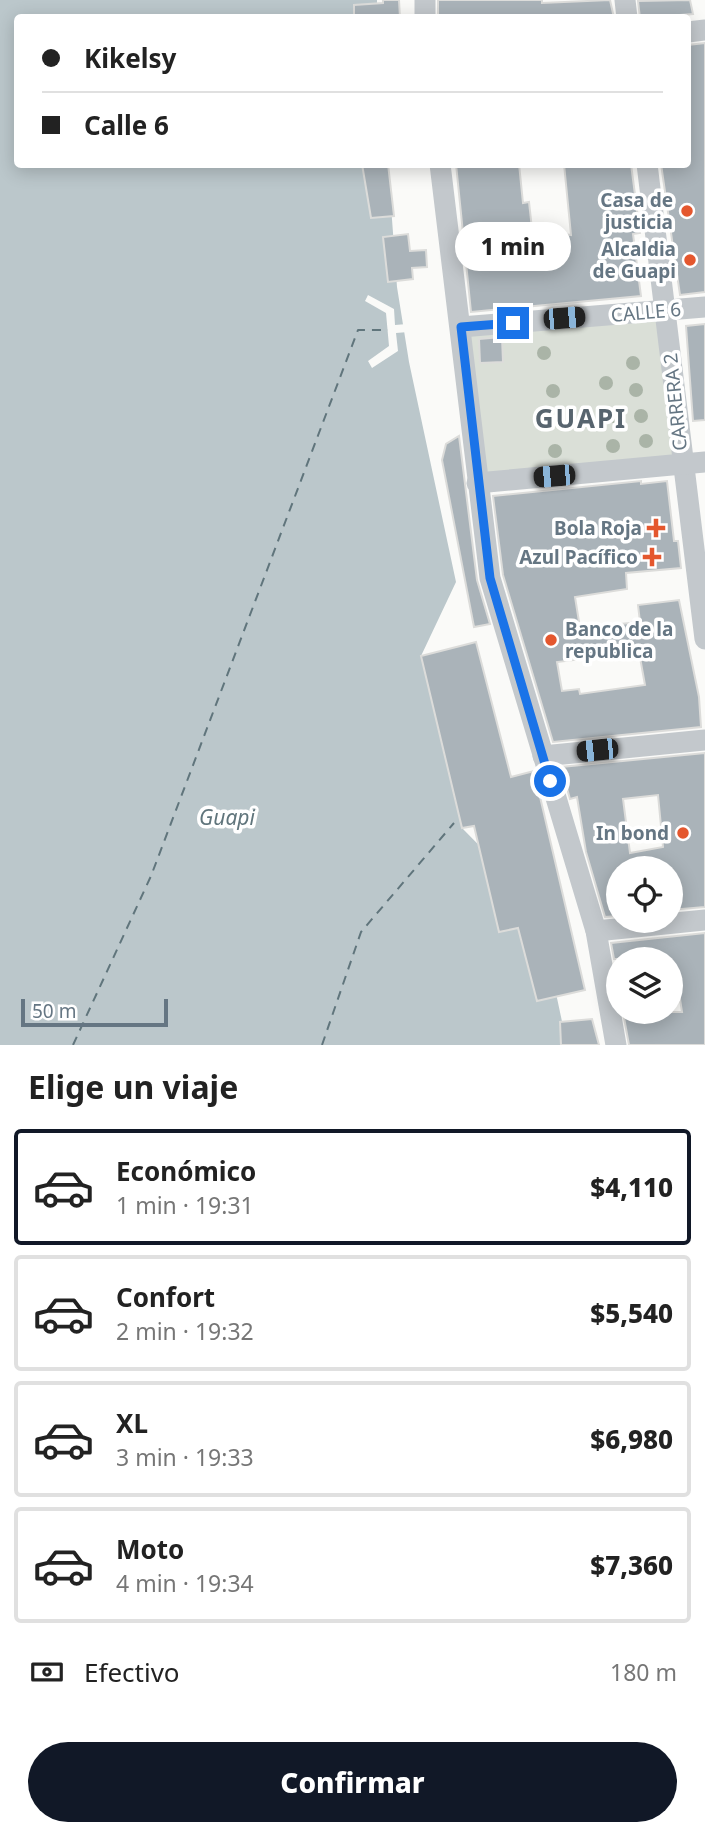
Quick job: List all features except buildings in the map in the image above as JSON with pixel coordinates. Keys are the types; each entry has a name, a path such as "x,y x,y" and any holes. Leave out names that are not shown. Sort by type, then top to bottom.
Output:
{"street":[{"path":"441,168 490,578 596,932 616,1045"},
{"name":"CARRERA 2","path":"648,168 705,639"},
{"name":"CALLE 6","path":"461,327 705,307"},
{"path":"477,483 705,461"},
{"path":"543,756 705,740"},
{"path":"596,932 705,920"}],"shaded area":[{"path":"666,310 682,465 477,483 461,327"}],"water":[{"name":"Guapi","path":"0,0 377,0 377,14 14,14 14,168 388,168 397,287 409,362 456,582 421,656 462,828 537,904 567,1045 0,1045"}],"pier":[{"path":"368,295 394,309 395,325 407,324 408,332 396,333 398,351 372,368 368,361 389,346 386,313 365,301"}],"ferry route":[{"path":"73,1045 151,876 358,330 388,330"},
{"path":"322,1045 361,932 454,823"}],"place":[{"name":"Casa de justicia","path":"687,211"},
{"name":"Alcaldia de Guapi","path":"690,260"},
{"name":"Bola Roja","path":"656,528"},
{"name":"Azul Pacífico","path":"652,557"},
{"name":"Banco de la republica","path":"551,640"},
{"name":"In bond","path":"683,833"}],"district":[{"name":"GUAPI","path":"581,418"}],"route":[{"path":"513,323 461,327 490,578 550,781"}]}
